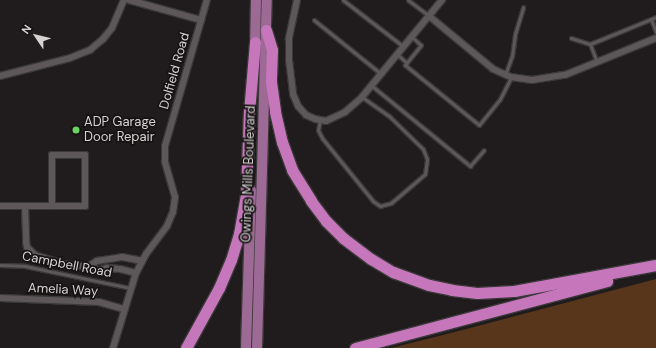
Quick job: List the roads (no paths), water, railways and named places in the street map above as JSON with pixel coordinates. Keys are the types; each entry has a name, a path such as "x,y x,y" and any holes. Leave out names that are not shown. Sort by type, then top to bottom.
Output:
{"highway":[{"path":"266,30 272,50 271,82 275,112 282,142 292,170 307,196 326,221 347,241 371,260 393,272 417,281 446,289 477,293 514,291 656,266"},
{"path":"187,346 226,274 235,248 242,220 246,196 249,112 255,42"},
{"path":"356,348 656,266"}],"main road":[{"name":"Owings Mills Boulevard","path":"246,348 256,0"},
{"path":"261,0 257,154 261,204"},
{"name":"Owings Mills Boulevard","path":"257,348 267,0"}],"street":[{"path":"0,76 70,58 90,50 103,39 112,28 124,0"},
{"path":"129,0 201,20"},
{"name":"Dolfield Road","path":"113,348 130,288 136,273 142,261 167,226 173,212 175,197 164,161 165,146 207,0"},
{"path":"297,0 289,39 289,60 293,94 301,111 311,118 320,120 326,120 338,116 362,97 382,75 442,0"},
{"path":"429,16 490,66 508,76 532,80 554,78 656,38"},
{"path":"0,206 52,206 85,206 86,155 52,155 52,206"},
{"path":"25,206 25,237 28,247 31,251 42,258 63,264 88,267 98,271 107,268 136,273"},
{"path":"88,267 97,261 122,257 142,261"},
{"path":"107,259 107,268"},
{"name":"Amelia Way","path":"0,298 99,302 124,309"}],"lane":[{"path":"344,0 404,47"},
{"path":"408,0 429,16"},
{"path":"398,55 407,63 405,65 479,125 500,99 508,76 515,34 523,7"},
{"path":"571,38 590,44 656,17"},
{"path":"651,19 656,32"},
{"path":"314,20 382,75"},
{"path":"407,63 421,45 412,37"},
{"path":"590,44 597,62"},
{"path":"372,86 470,166 484,150"},
{"path":"320,120 318,130 322,138 373,201 380,206 391,203 425,174 427,159 423,149 389,116 362,97"},
{"name":"Campbell Road","path":"0,265 25,266 130,288"}],"place":[{"name":"ADP Garage Door Repair","path":"76,130"}]}
